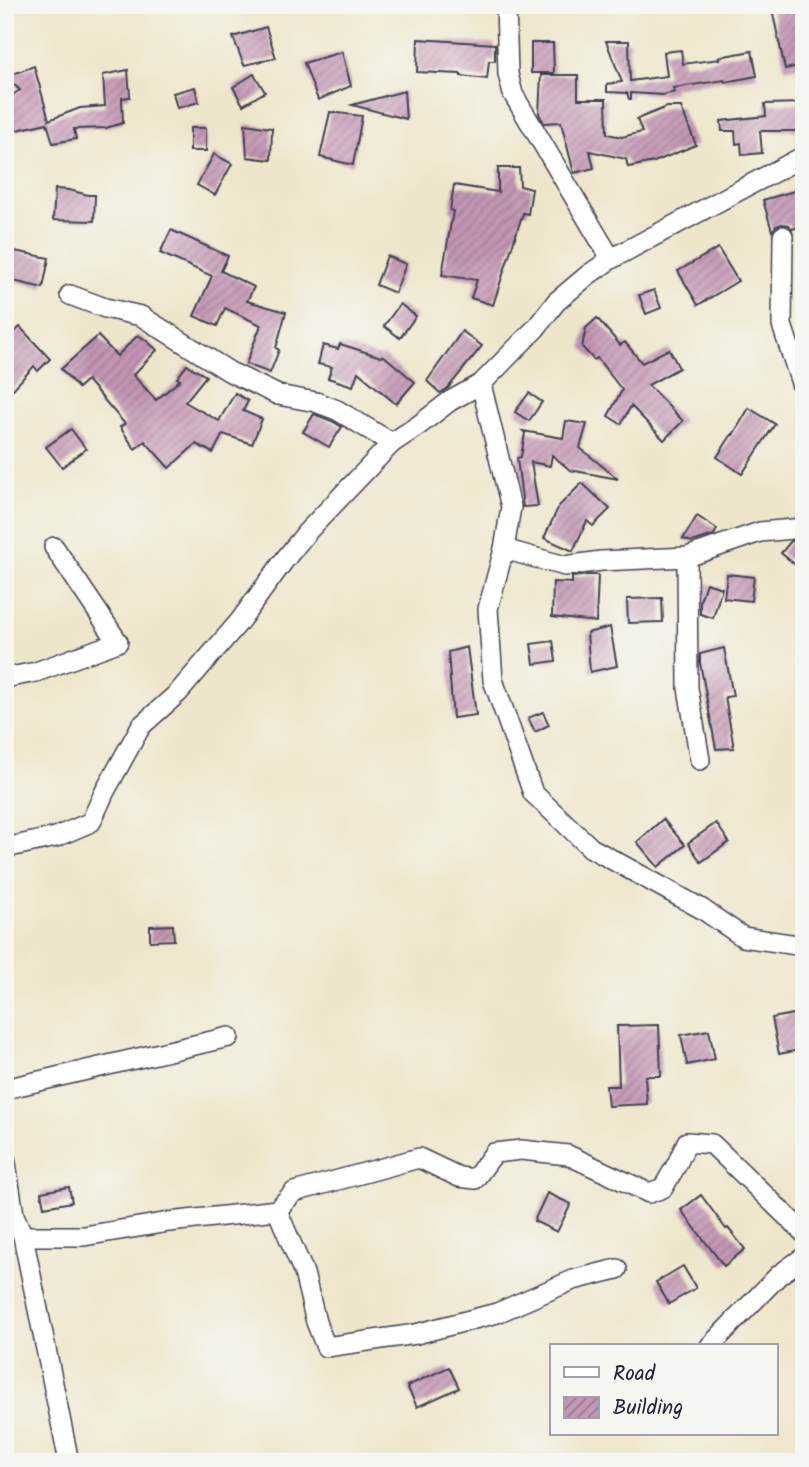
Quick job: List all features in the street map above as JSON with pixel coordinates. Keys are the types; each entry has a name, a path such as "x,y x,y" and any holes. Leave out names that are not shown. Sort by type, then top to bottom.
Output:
{"street":[{"path":"506,5 507,62 513,94 611,258"},
{"path":"5,848 56,836 91,822 141,726 178,693 239,622 307,533 392,443 450,401 481,384 536,328 556,302 611,258 804,156"},
{"path":"783,236 782,326 804,392"},
{"path":"70,295 105,308 141,316 230,372 278,395 316,402 337,410 392,443"},
{"path":"481,384 511,507 505,549 488,609 493,680 533,793 591,848 702,909 743,937 804,946"},
{"path":"505,549 565,566 687,556 761,531 804,528"},
{"path":"5,678 36,672 118,642 54,547"},
{"path":"687,556 688,688 700,760"},
{"path":"5,1089 229,1037"},
{"path":"23,1236 85,1236 169,1222 278,1210 294,1192 419,1158 460,1177 475,1179 494,1153 521,1150 568,1155 649,1193 663,1188 687,1142 712,1144 804,1233"},
{"path":"5,1157 14,1215 23,1236 69,1462"},
{"path":"278,1210 304,1273 316,1322 326,1347 416,1334 497,1314 573,1280 617,1269"},
{"path":"712,1344 779,1275 804,1257"}],"building":[{"path":"771,5 804,5 804,65 785,69"},
{"path":"266,27 276,58 244,65 233,37"},
{"path":"418,39 495,44 495,61 489,61 487,79 461,74 417,72"},
{"path":"606,41 629,41 630,81 667,76 664,52 681,50 683,64 752,51 757,76 673,88 675,92 663,95 631,93 629,99 627,93 607,92 607,84 622,82"},
{"path":"531,43 553,43 554,73 531,73"},
{"path":"342,52 351,86 318,100 304,63"},
{"path":"34,66 49,120 80,108 105,106 103,75 128,70 130,97 122,98 123,123 106,128 74,129 76,139 53,143 47,123 17,130 5,113 5,100 20,90 5,77"},
{"path":"254,74 265,92 243,105 233,87"},
{"path":"541,75 578,75 578,99 606,99 607,134 622,137 642,132 637,119 667,107 681,107 696,145 654,162 628,167 626,159 590,151 594,168 574,173 561,122 544,123 539,114"},
{"path":"195,87 199,102 177,108 173,93"},
{"path":"404,91 406,119 352,105"},
{"path":"804,103 804,131 760,131 762,153 742,155 741,143 736,144 735,131 722,131 721,121 766,116 765,104"},
{"path":"330,112 362,116 353,165 320,157"},
{"path":"245,124 272,128 271,160 247,157"},
{"path":"190,128 206,128 206,151 190,151"},
{"path":"214,154 232,164 215,195 197,185"},
{"path":"498,168 519,168 520,186 532,189 528,214 523,213 493,305 471,298 477,280 442,275 453,211 450,210 454,185 498,192"},
{"path":"55,189 95,195 94,221 53,220"},
{"path":"801,189 804,216 800,227 792,229 789,225 782,224 772,231 763,200"},
{"path":"171,230 228,256 221,271 254,287 247,301 286,312 276,348 279,350 270,373 246,364 261,325 225,308 217,326 194,316 212,276 160,253"},
{"path":"718,248 738,281 698,305 678,271"},
{"path":"5,249 49,258 43,288 5,279"},
{"path":"387,256 406,264 395,293 376,285"},
{"path":"654,290 661,308 646,314 639,295"},
{"path":"400,304 416,316 400,338 384,326"},
{"path":"597,318 620,345 625,342 642,363 669,349 679,368 648,385 683,421 664,440 631,406 621,424 608,416 622,390 597,358 594,360 582,347 586,328"},
{"path":"20,327 50,359 38,371 34,366 5,398 5,350 12,343 8,338"},
{"path":"462,331 482,346 448,388 440,393 427,381"},
{"path":"138,335 157,350 133,375 156,400 180,380 177,378 187,365 206,376 185,402 219,421 235,393 248,401 243,411 262,419 252,444 223,434 213,453 196,444 169,468 145,441 135,449 120,427 125,424 87,380 78,388 61,369 98,336 117,356"},
{"path":"340,344 381,357 383,355 415,382 396,404 358,372 353,386 328,378 332,367 318,364 323,345 338,349"},
{"path":"529,393 542,402 529,421 515,412"},
{"path":"749,408 775,424 742,474 717,457"},
{"path":"314,414 342,427 329,447 303,432"},
{"path":"566,421 587,424 580,448 618,479 570,470 552,455 550,466 531,462 538,506 523,507 517,458 521,457 525,433 523,431 563,438"},
{"path":"71,429 86,449 62,467 46,447"},
{"path":"582,483 610,509 593,526 587,521 573,551 544,538 559,506"},
{"path":"697,516 717,529 714,535 692,542 683,539"},
{"path":"804,540 804,572 781,553 791,541"},
{"path":"727,574 754,577 751,601 724,598"},
{"path":"598,575 596,622 552,617 553,582 572,583 572,577"},
{"path":"706,583 722,588 713,618 700,614 700,601"},
{"path":"662,598 663,622 628,623 627,599"},
{"path":"610,627 617,666 590,672 587,633"},
{"path":"553,641 556,661 534,664 531,644"},
{"path":"467,647 476,715 453,718 448,652"},
{"path":"724,648 733,696 725,697 734,748 716,749 700,654"},
{"path":"543,712 549,725 535,732 528,718"},
{"path":"663,819 685,845 658,867 637,842"},
{"path":"716,823 729,842 701,862 688,843"},
{"path":"173,925 174,940 150,941 150,926"},
{"path":"804,1012 804,1049 779,1054 772,1018"},
{"path":"659,1025 661,1076 645,1076 647,1104 608,1106 606,1086 619,1086 617,1026"},
{"path":"709,1030 715,1059 687,1065 681,1035"},
{"path":"69,1187 72,1202 44,1207 41,1192"},
{"path":"547,1193 571,1204 557,1232 534,1221"},
{"path":"701,1195 745,1249 724,1266 681,1210"},
{"path":"683,1266 696,1288 669,1304 656,1282"},
{"path":"449,1367 459,1388 417,1407 407,1386"}]}
